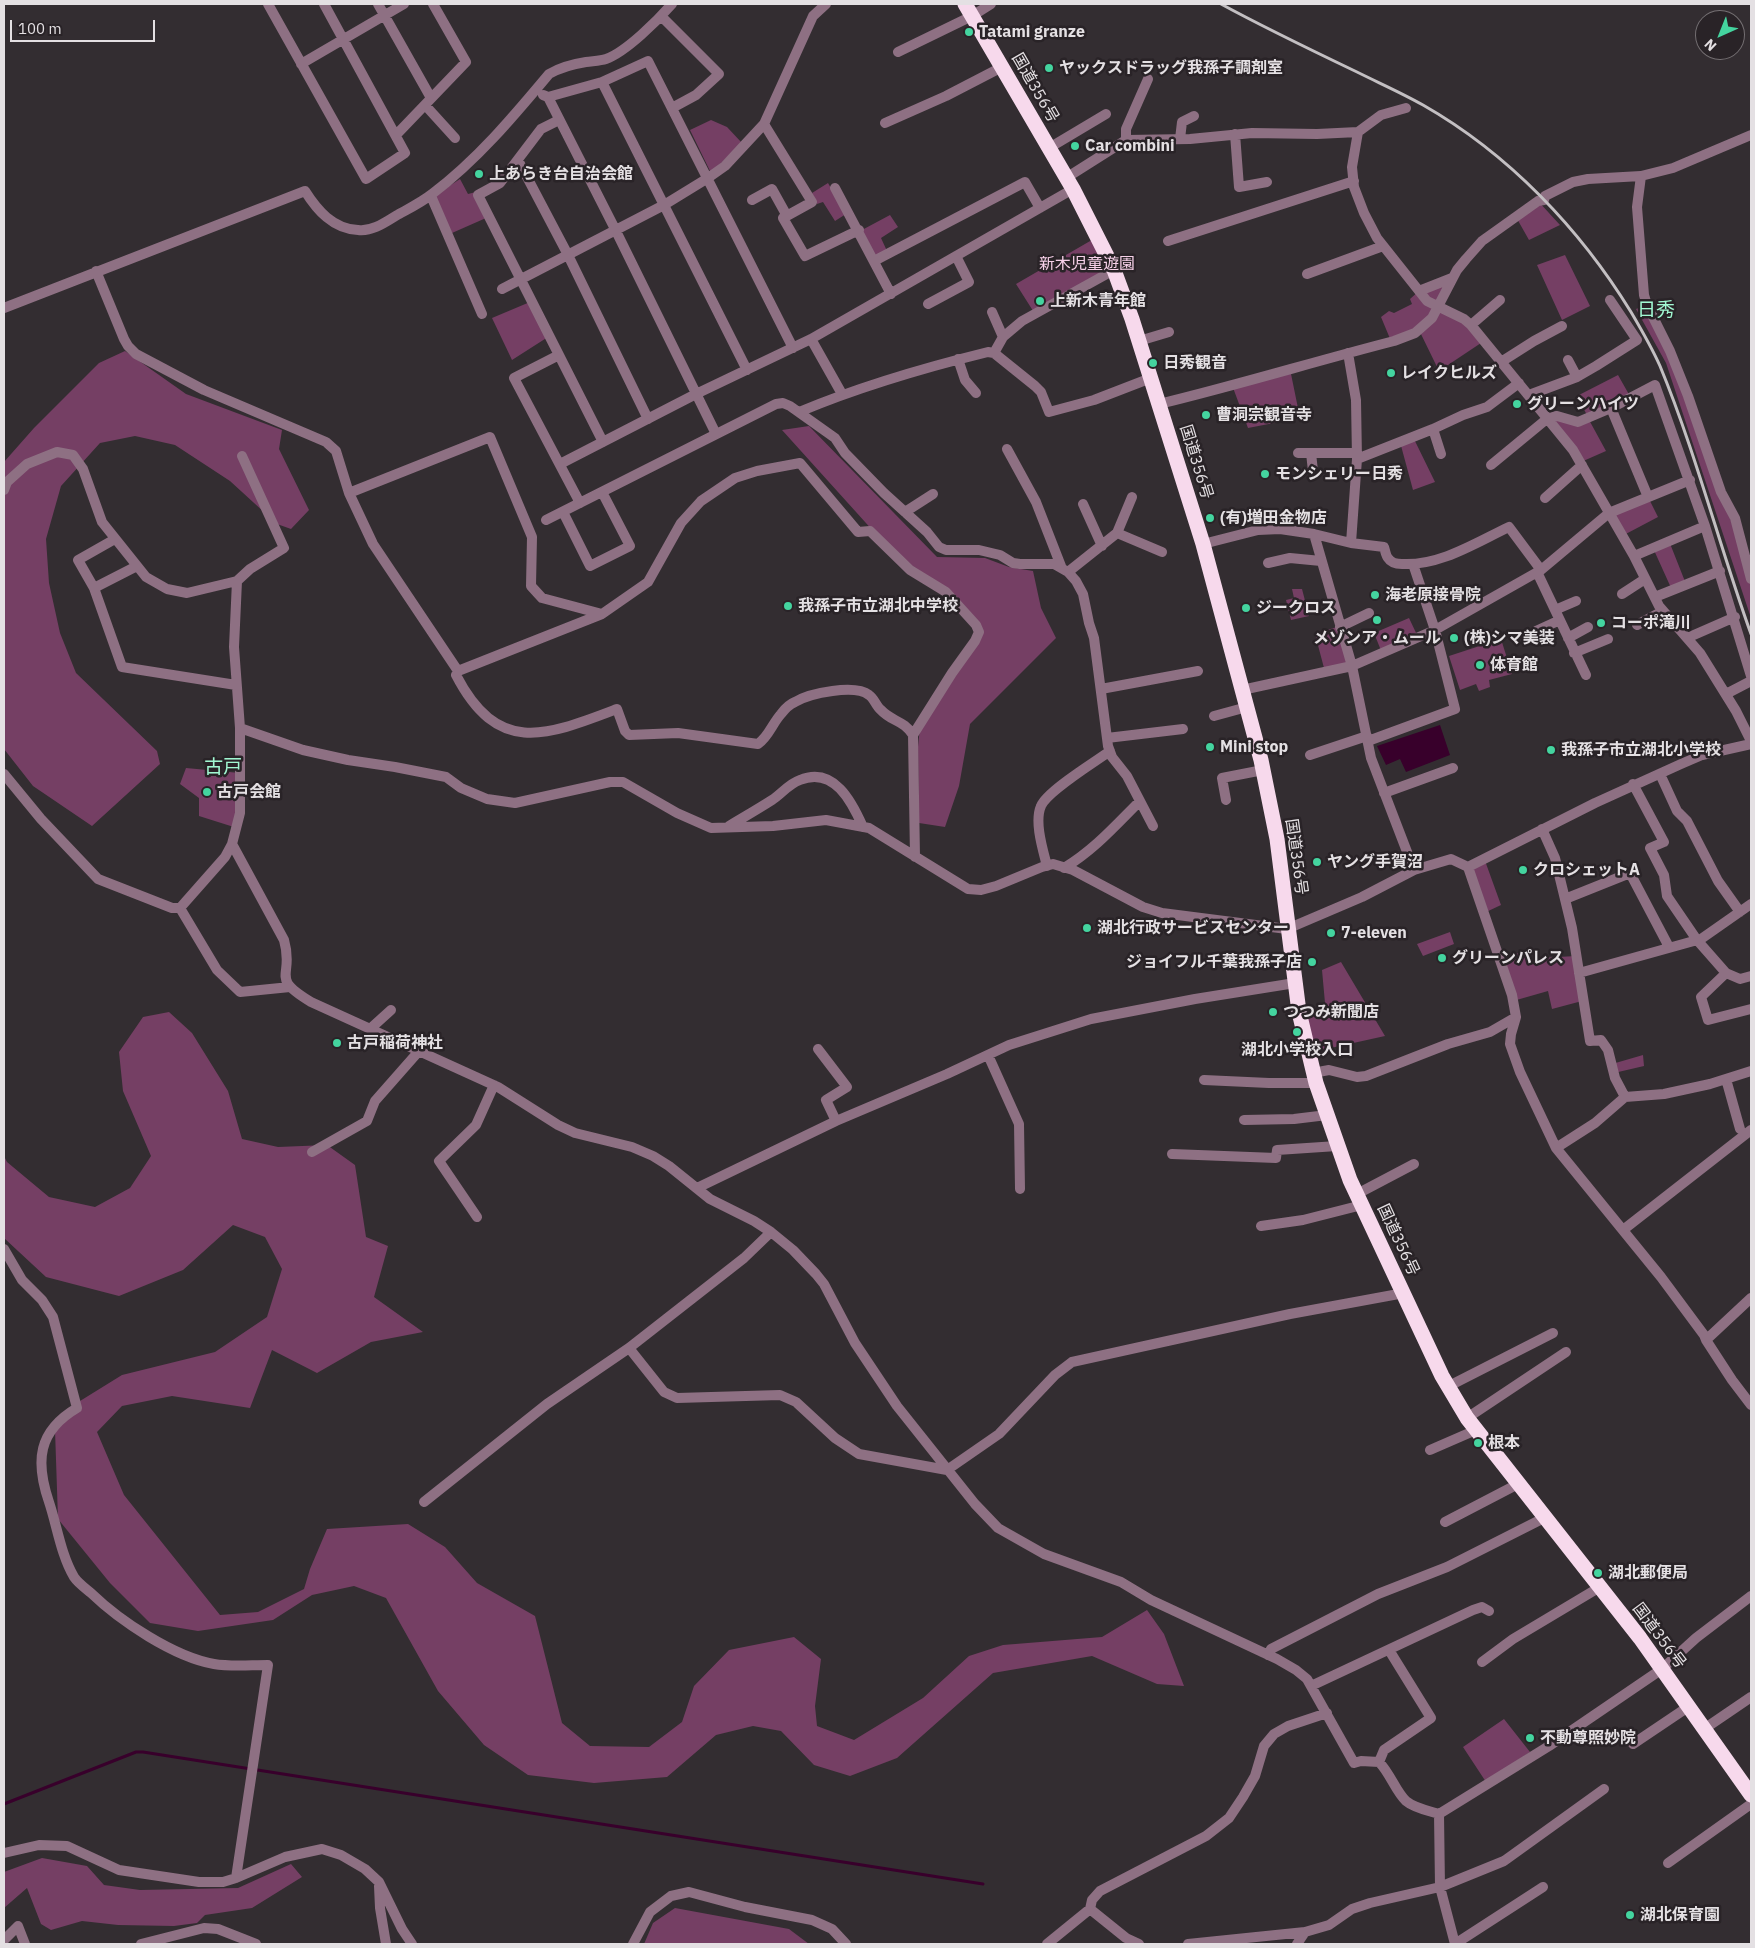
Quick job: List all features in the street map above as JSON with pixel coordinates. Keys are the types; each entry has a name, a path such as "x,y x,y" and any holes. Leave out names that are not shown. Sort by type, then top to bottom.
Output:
{"highway":[{"name":"国道356号","path":"969,10 1070,184 1114,270 1139,341 1203,544 1247,707 1263,770 1277,839 1294,983 1314,1078 1337,1146 1359,1199 1447,1387 1471,1424 1662,1668 1751,1795"}],"street":[{"path":"268,4 366,178 406,153 324,4"},
{"path":"378,4 428,102 454,138"},
{"path":"301,64 404,4"},
{"path":"396,135 466,62 433,4"},
{"path":"4,308 305,191 317,208 329,220 357,230 367,230 379,226 431,196 491,142 549,74 560,68 605,59 614,54 661,16 672,4"},
{"path":"502,289 567,253 664,205 725,166 764,124 809,23 813,16 826,4"},
{"path":"898,52 969,10 991,4"},
{"path":"661,16 719,74 696,95 672,108"},
{"path":"534,92 548,97 602,82 648,61 793,348"},
{"path":"885,123 946,96 1002,67"},
{"path":"1126,140 1126,130 1148,78"},
{"path":"602,82 747,370"},
{"path":"548,97 716,434"},
{"path":"560,464 696,394 811,339 891,294 1040,208 1126,140 1180,139 1235,134 1358,132 1381,115 1406,108"},
{"path":"1049,148 1106,114"},
{"path":"1180,139 1182,122 1194,116"},
{"path":"559,120 541,129 500,182 478,195 603,442"},
{"path":"764,124 812,202 783,218 805,256 859,230"},
{"path":"1358,132 1352,167 1354,181 1364,213 1377,238 1428,301 1464,319 1471,325 1548,418 1582,465 1663,611 1700,653 1726,694 1751,743 1702,756 1633,784 1468,867"},
{"path":"1235,134 1239,187 1267,182"},
{"path":"1159,404 1394,341 1415,333 1432,318 1457,270 1482,241 1538,201 1544,200 1545,196 1573,182 1588,179 1641,176 1673,168 1751,135"},
{"path":"518,160 567,253 648,419"},
{"path":"1641,176 1637,206 1644,295 1688,396 1721,492 1735,518 1751,579"},
{"path":"1168,241 1354,181"},
{"path":"874,261 1024,182 1040,208"},
{"path":"835,188 859,230 891,294"},
{"path":"752,200 772,189 787,216"},
{"path":"431,196 482,314"},
{"path":"1307,274 1383,246"},
{"path":"928,304 969,282 956,256"},
{"path":"994,353 1003,337 1029,318 1114,270"},
{"path":"96,271 124,340 136,354 204,390 326,442 336,451 350,493 373,544 458,671 456,675 466,695 488,719 498,726 512,731 531,734 579,724 617,709 625,731 629,735 678,733 758,744 765,739 780,714 794,702 804,697 838,690 858,691 869,695 881,710 891,718 908,726 913,735 915,857"},
{"path":"1419,291 1452,278"},
{"path":"1471,325 1500,300"},
{"path":"1529,395 1577,376 1636,340 1610,300"},
{"path":"992,312 1003,337"},
{"path":"1502,362 1534,340 1562,326"},
{"path":"1139,341 1169,332"},
{"path":"811,339 842,394"},
{"path":"799,412 842,394 923,368 988,352 994,353 1035,386 1040,392 1049,412 1094,400 1151,378"},
{"path":"1348,353 1356,400 1357,456 1351,543"},
{"path":"559,355 514,378 580,503"},
{"path":"958,359 965,380 976,393"},
{"path":"1568,360 1577,376"},
{"path":"1298,453 1357,456 1488,407 1519,383"},
{"path":"1491,465 1548,418 1557,416 1578,422 1611,408 1655,385 1690,480 1735,617 1751,676"},
{"path":"546,520 776,404 783,404 799,412 834,438 845,453 884,494 927,532 939,547 946,550 979,550 1000,554 1013,563 1054,564 1064,569"},
{"path":"1611,408 1648,497"},
{"path":"1433,429 1440,454"},
{"path":"350,493 490,437 532,537 531,586 542,598 602,614"},
{"path":"1007,449 1036,502 1064,569 1076,582 1083,594 1094,638 1110,751 1127,776 1152,826"},
{"path":"4,490 7,482 27,464 57,452 73,455 83,469 102,522 146,577 167,589 187,593 238,581 250,569 284,548 242,456"},
{"path":"1311,453 1313,471"},
{"path":"458,671 602,614 648,582 681,523 700,502 735,478 757,471 800,463 858,532 870,531 910,570 946,592 976,625 979,632 913,735"},
{"path":"1545,498 1582,465"},
{"path":"1242,690 1352,666 1435,630 1484,604 1539,571 1609,513 1690,480"},
{"path":"563,512 590,566 630,546 602,492"},
{"path":"905,512 933,494"},
{"path":"1064,569 1102,546 1117,533 1132,497"},
{"path":"1083,504 1102,546"},
{"path":"1634,556 1705,526"},
{"path":"1203,544 1258,530 1280,529 1314,534 1351,543 1384,547 1388,559 1395,563 1413,564 1440,559 1461,551 1509,527 1539,571 1574,653 1586,675"},
{"path":"1117,533 1162,552"},
{"path":"1314,534 1352,666 1371,758 1414,870"},
{"path":"115,539 78,560 94,588 122,667 236,685"},
{"path":"1268,563 1290,558 1321,561"},
{"path":"1310,755 1455,709 1435,630 1413,564"},
{"path":"94,588 137,566"},
{"path":"1655,597 1720,571"},
{"path":"1622,594 1645,578"},
{"path":"4,774 41,819 98,879 172,908 180,908 185,904 225,857 232,844 240,813 240,728 234,647 238,581"},
{"path":"1555,610 1576,602"},
{"path":"1637,626 1663,611"},
{"path":"1340,627 1369,613"},
{"path":"1687,638 1735,617"},
{"path":"1536,631 1560,620"},
{"path":"1568,638 1588,627"},
{"path":"1574,653 1608,639"},
{"path":"1101,688 1183,678 1198,671"},
{"path":"1726,694 1751,682"},
{"path":"1214,716 1247,707"},
{"path":"240,728 312,752 348,760 396,766 446,777 461,788 487,799 516,803 610,782 623,782 677,813 711,828 773,826 826,820 869,828 968,888 982,890 1054,864 1073,870 1135,904 1152,910 1287,928 1362,897 1414,870 1451,859 1468,867 1512,995 1516,1017 1510,1044 1520,1072 1556,1148 1623,1230 1704,1335 1732,1380 1751,1405"},
{"path":"1107,738 1183,728"},
{"path":"1047,866 1040,841 1039,818 1041,805 1051,793 1110,751"},
{"path":"1384,793 1454,768"},
{"path":"1226,800 1222,778 1263,770"},
{"path":"1660,774 1677,811 1687,821 1718,881 1740,912"},
{"path":"727,828 800,780 818,776 833,782 852,802 863,827"},
{"path":"1633,784 1664,842 1650,848 1664,875 1667,896 1697,940 1726,973 1740,979 1751,976"},
{"path":"1064,868 1084,856 1098,844 1140,801"},
{"path":"1542,829 1555,858 1565,899 1580,973 1582,1002 1590,1041 1601,1040 1608,1050 1615,1078 1625,1097"},
{"path":"232,844 284,940 287,956 284,979 290,987 311,1002 494,1085 575,1134 632,1147 653,1156 669,1166 710,1199 754,1220 771,1232 793,1250 816,1274 877,1377 897,1406 987,1518 998,1528 1044,1554 1120,1582 1151,1600 1296,1670 1311,1686 1354,1763 1362,1761 1379,1762 1404,1800 1410,1804 1440,1814"},
{"path":"1565,899 1630,873 1669,947"},
{"path":"1580,973 1697,940 1751,904"},
{"path":"180,908 217,970 240,992 272,987 290,987"},
{"path":"1726,973 1701,997 1708,1020 1751,1009"},
{"path":"697,1188 836,1121 1010,1045 1091,1019 1195,998 1294,983"},
{"path":"370,1029 391,1010"},
{"path":"1204,1080 1269,1083 1314,1078 1329,1070 1357,1077 1366,1076 1448,1044 1490,1032 1516,1017"},
{"path":"818,1050 847,1087 826,1100 836,1121"},
{"path":"312,1152 367,1121 375,1101 419,1052"},
{"path":"988,1055 1019,1124 1020,1189"},
{"path":"1556,1148 1595,1123 1625,1097 1664,1094 1751,1071"},
{"path":"1726,1078 1740,1129"},
{"path":"477,1218 439,1161 476,1125 494,1085"},
{"path":"1244,1120 1294,1119 1327,1115"},
{"path":"1623,1230 1751,1130"},
{"path":"1172,1154 1276,1158 1277,1150 1337,1146"},
{"path":"1261,1226 1303,1220 1359,1199 1414,1164"},
{"path":"424,1502 547,1404 629,1348 744,1258 771,1232"},
{"path":"4,1250 22,1280 42,1300 53,1317 77,1408 62,1417 51,1429 41,1452 42,1481 66,1559 75,1579 105,1607 145,1634 191,1657 215,1664 268,1666 236,1878"},
{"path":"629,1348 664,1392 677,1398 780,1395 796,1402 835,1438 859,1454 948,1470 999,1434 1055,1375 1072,1362 1290,1314 1404,1293"},
{"path":"1706,1340 1751,1298"},
{"path":"1447,1387 1554,1333"},
{"path":"1430,1450 1471,1424 1566,1352"},
{"path":"1445,1522 1518,1484"},
{"path":"1268,1655 1271,1649 1378,1594 1447,1567 1544,1518"},
{"path":"1482,1662 1513,1639 1600,1587"},
{"path":"1440,1814 1548,1746 1662,1668 1696,1638 1751,1598"},
{"path":"1311,1686 1473,1610 1482,1607 1489,1611"},
{"path":"1379,1762 1384,1750 1431,1718 1389,1650"},
{"path":"1704,1729 1751,1697"},
{"path":"1633,1744 1688,1707"},
{"path":"1047,1944 1090,1909 1092,1900 1100,1891 1206,1836 1229,1818 1255,1776 1264,1746 1274,1734 1288,1726 1327,1713"},
{"path":"1188,1944 1305,1932 1329,1925 1352,1909 1370,1903 1440,1887 1504,1861 1604,1789"},
{"path":"1668,1863 1751,1804"},
{"path":"1440,1814 1440,1887 1455,1944 1543,1887"},
{"path":"4,1853 39,1845 67,1846 119,1870 199,1882 223,1882 285,1857 322,1849 341,1855 365,1869 379,1882 402,1929 412,1944"},
{"path":"379,1882 380,1908 386,1944"},
{"path":"633,1944 650,1912 671,1896 690,1892 745,1907 812,1920 832,1929 846,1944"},
{"path":"1090,1909 1126,1938 1139,1944"},
{"path":"4,1940 18,1926 25,1944"},
{"path":"141,1944 204,1928 218,1929 256,1944"},
{"path":"1298,1944 1305,1932"}],"green space":[{"path":"711,120 727,127 742,143 711,173 690,130"},
{"path":"460,179 468,194 476,192 486,218 452,233 434,196"},
{"path":"828,183 846,214 835,221 823,202 817,204 812,193"},
{"path":"1538,201 1560,225 1529,240 1516,217"},
{"path":"890,215 898,227 881,238 887,251 876,257 862,230"},
{"name":"新木児童遊園","path":"1097,237 1114,270 1035,314 1016,284"},
{"path":"1565,255 1590,306 1562,320 1537,265"},
{"path":"1452,278 1438,306 1464,319 1484,341 1439,371 1419,330 1391,341 1381,317 1389,311 1394,313 1412,304 1410,299 1419,291"},
{"path":"530,302 548,337 512,360 492,318"},
{"path":"1647,305 1688,396 1751,579 1751,618 1666,363 1636,309"},
{"path":"125,351 186,394 282,430 279,449 309,510 291,529 277,524 230,481 175,445 135,436 100,443 61,486 46,539 49,583 60,633 76,673 157,751 160,764 92,826 33,786 4,749 4,462 34,428 99,363"},
{"path":"1290,369 1300,418 1248,428 1232,385"},
{"path":"1618,375 1631,398 1588,418 1606,451 1581,462 1548,418 1588,417 1577,396"},
{"path":"809,426 937,557 985,558 1009,567 1033,571 1041,608 1056,638 970,724 959,786 945,827 919,823 918,747 920,727 976,635 971,616 884,543 782,430"},
{"path":"1413,437 1435,482 1413,490 1400,442"},
{"path":"1648,497 1658,517 1622,536 1609,513"},
{"path":"1669,541 1686,584 1672,590 1653,548"},
{"path":"1292,589 1302,589 1309,616 1291,620 1286,600 1294,598"},
{"path":"1409,618 1418,637 1382,653 1374,633"},
{"path":"1340,626 1352,666 1324,668 1315,634"},
{"name":"体育館","path":"1501,639 1512,674 1489,680 1490,687 1479,691 1476,684 1460,690 1449,656"},
{"path":"186,768 240,773 237,828 199,816 199,798 180,784"},
{"path":"1484,858 1501,905 1484,913 1468,867"},
{"path":"1450,932 1454,944 1423,956 1417,944"},
{"path":"1524,951 1528,963 1540,958 1576,956 1582,1001 1552,1009 1548,991 1513,1001 1501,959"},
{"path":"1341,962 1385,1036 1308,1053 1300,1018 1326,1014 1322,970"},
{"path":"169,1012 192,1033 228,1091 242,1139 278,1147 327,1145 355,1165 366,1237 388,1246 374,1297 423,1332 371,1342 317,1373 272,1350 250,1408 172,1396 122,1406 97,1432 124,1495 220,1615 258,1612 304,1589 310,1569 327,1529 408,1524 445,1547 477,1583 535,1616 562,1723 590,1746 649,1747 682,1722 694,1686 729,1650 794,1637 821,1659 815,1706 817,1726 854,1740 923,1698 969,1656 1003,1645 1102,1637 1147,1610 1164,1634 1184,1686 1157,1684 1092,1656 993,1673 897,1758 850,1776 814,1765 781,1731 753,1726 716,1735 667,1777 594,1783 528,1775 484,1745 438,1691 386,1598 354,1586 312,1595 273,1620 198,1631 150,1623 110,1583 58,1519 55,1430 80,1401 122,1375 215,1352 267,1317 282,1269 265,1237 233,1225 183,1270 119,1296 46,1277 4,1238 4,1156 7,1162 49,1197 95,1207 130,1188 151,1156 123,1091 119,1052 143,1017"},
{"path":"1643,1055 1644,1066 1614,1073 1612,1064"},
{"path":"1504,1719 1530,1752 1486,1782 1463,1747"},
{"path":"42,1858 87,1866 104,1885 140,1890 238,1888 291,1864 302,1877 252,1908 205,1915 197,1923 174,1926 118,1925 82,1921 51,1930 41,1924 27,1888 4,1908 4,1872"},
{"path":"675,1908 789,1929 809,1944 644,1944 653,1923"}],"shaded area":[{"path":"1440,725 1450,755 1406,772 1400,759 1386,765 1377,746"}],"waterway":[{"path":"4,1804 136,1752 143,1752 983,1884"}],"railway":[{"path":"1221,4 1288,39 1407,96 1455,125 1485,146 1513,170 1565,223 1611,281 1639,325 1660,366 1685,432 1751,634"}],"place":[{"name":"Tatami granze","path":"969,32"},
{"name":"ヤックスドラッグ我孫子調剤室","path":"1049,68"},
{"name":"Car combini","path":"1075,146"},
{"name":"上あらき台自治会館","path":"479,174"},
{"name":"上新木青年館","path":"1040,301"},
{"name":"日秀観音","path":"1153,363"},
{"name":"レイクヒルズ","path":"1391,373"},
{"name":"グリーンハイツ","path":"1517,404"},
{"name":"曹洞宗観音寺","path":"1206,415"},
{"name":"モンシェリー日秀","path":"1265,474"},
{"name":"(有)増田金物店","path":"1210,518"},
{"name":"海老原接骨院","path":"1375,595"},
{"name":"我孫子市立湖北中学校","path":"788,606"},
{"name":"ジークロス","path":"1246,608"},
{"name":"メゾンア・ムール","path":"1377,620"},
{"name":"コーポ滝川","path":"1601,623"},
{"name":"(株)シマ美装","path":"1454,638"},
{"name":"体育館","path":"1480,665"},
{"name":"Mini stop","path":"1210,747"},
{"name":"我孫子市立湖北小学校","path":"1551,750"},
{"name":"古戸会館","path":"207,792"},
{"name":"ヤング手賀沼","path":"1317,862"},
{"name":"クロシェットA","path":"1523,870"},
{"name":"湖北行政サービスセンター","path":"1087,928"},
{"name":"7-eleven","path":"1331,933"},
{"name":"グリーンパレス","path":"1442,958"},
{"name":"ジョイフル千葉我孫子店","path":"1312,962"},
{"name":"つつみ新聞店","path":"1273,1012"},
{"name":"湖北小学校入口","path":"1297,1032"},
{"name":"古戸稲荷神社","path":"337,1043"},
{"name":"根本","path":"1478,1443"},
{"name":"湖北郵便局","path":"1598,1573"},
{"name":"不動尊照妙院","path":"1530,1738"},
{"name":"湖北保育園","path":"1630,1915"}],"district":[{"name":"日秀","path":"1656,311"},
{"name":"古戸","path":"223,768"}]}
